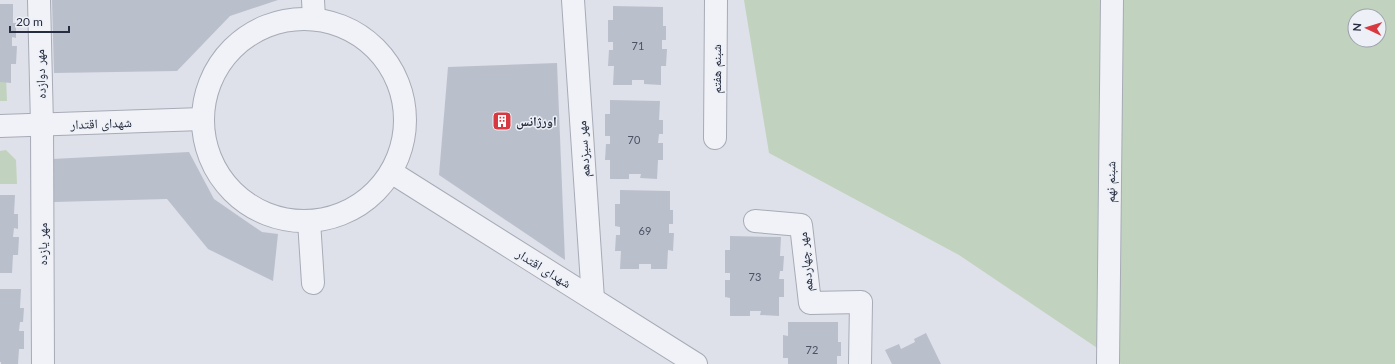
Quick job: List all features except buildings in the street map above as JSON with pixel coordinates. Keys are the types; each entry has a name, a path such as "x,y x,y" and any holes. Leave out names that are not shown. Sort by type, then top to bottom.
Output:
{"street":[{"name":"مهر دوازده","path":"38,0 42,125"},
{"name":"مهر سیزدهم","path":"574,0 593,299"},
{"name":"شبنم هفتم","path":"715,138 716,0"},
{"name":"شبنم نهم","path":"1108,364 1112,0"},
{"path":"313,9 346,27 374,47 394,74 404,106 403,140 391,172 369,197 341,214 309,221 276,218 247,204 223,181 208,152 202,119 208,86 224,56 250,34 313,9"},
{"name":"شهدای اقتدار","path":"0,126 202,119"},
{"name":"مهر یازده","path":"42,125 43,364"},
{"name":"شهدای اقتدار","path":"391,172 696,364"},
{"path":"309,221 312,283"},
{"name":"مهر چهاردهم","path":"755,221 801,224 810,303 861,302 860,364"}],"green space":[{"path":"744,0 1395,0 1395,364 1121,364 959,255 769,153"},
{"path":"0,71 6,76 7,101 0,101"},
{"path":"6,150 16,160 17,184 0,184 0,151"}],"place":[{"name":"اورژانس","path":"502,121"}]}
